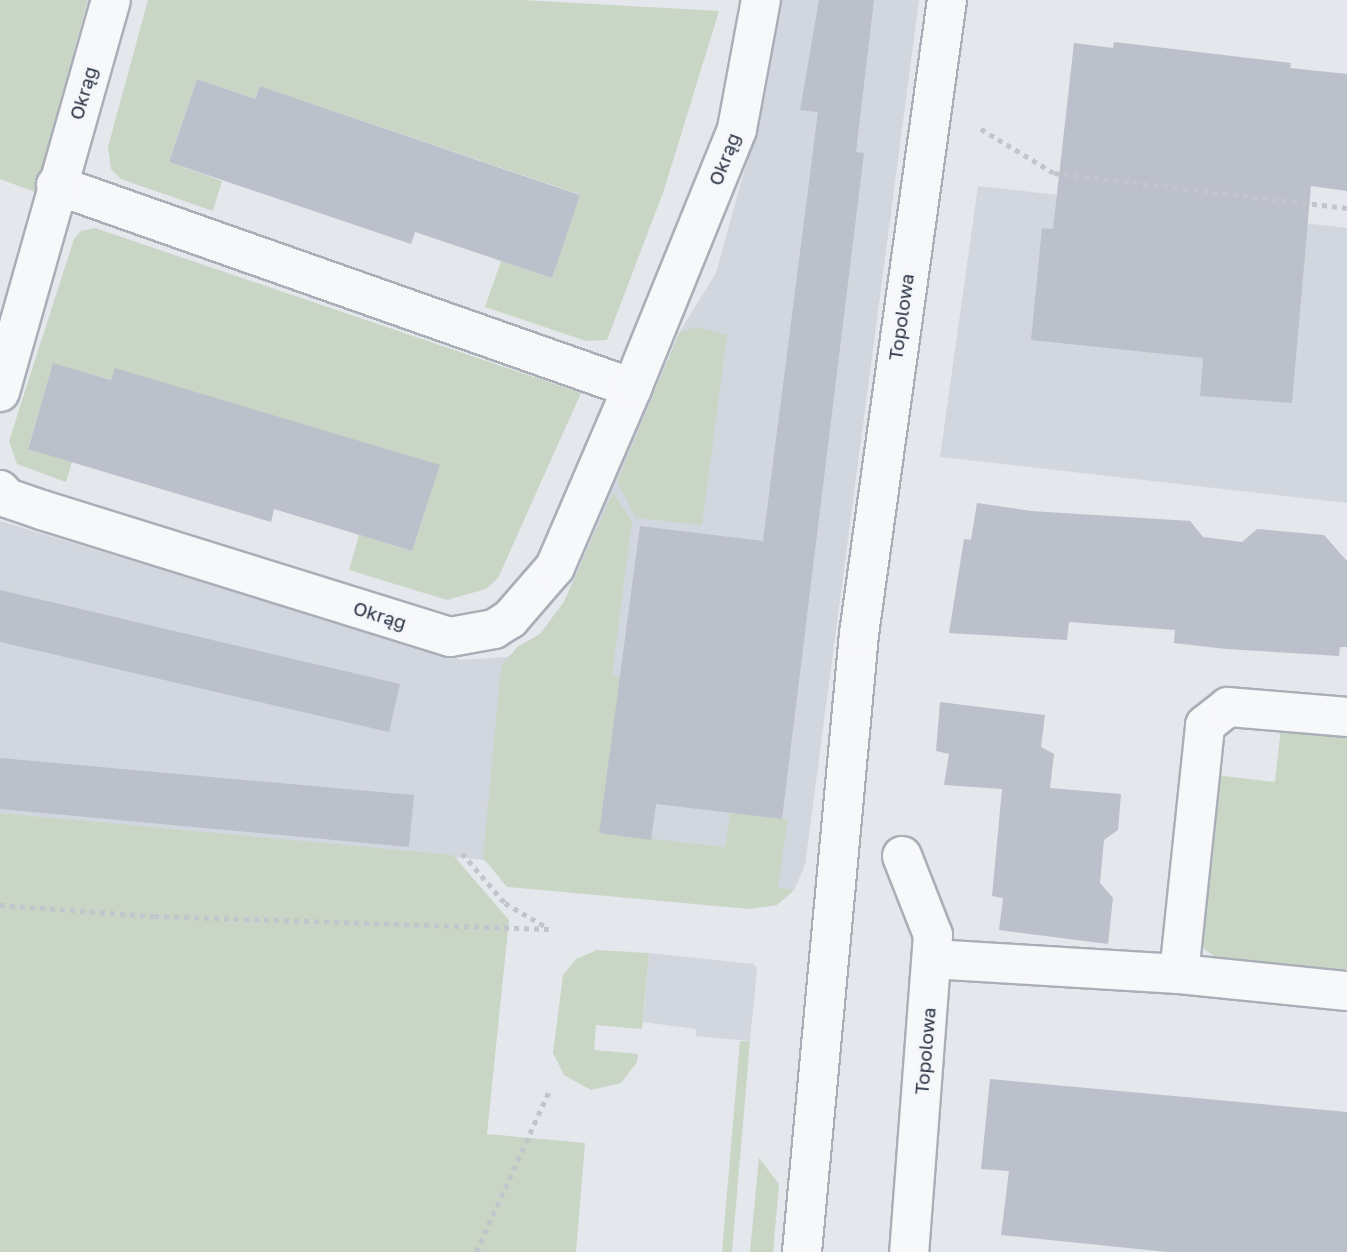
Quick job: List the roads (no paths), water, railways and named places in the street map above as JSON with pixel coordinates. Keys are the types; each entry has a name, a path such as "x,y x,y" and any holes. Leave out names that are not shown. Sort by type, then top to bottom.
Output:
{"street":[{"name":"Okrąg","path":"0,392 56,185 111,0"},
{"name":"Okrąg","path":"0,490 7,498 42,510 450,637 474,635 510,619 555,567 632,388 737,129 761,0"},
{"name":"Topolowa","path":"802,1252 859,634 947,0"},
{"path":"56,185 632,388"},
{"path":"1179,974 1205,725 1228,706 1347,718"},
{"name":"Topolowa","path":"902,856 926,909 932,960 909,1252"},
{"path":"932,960 1179,974 1347,991"}]}
